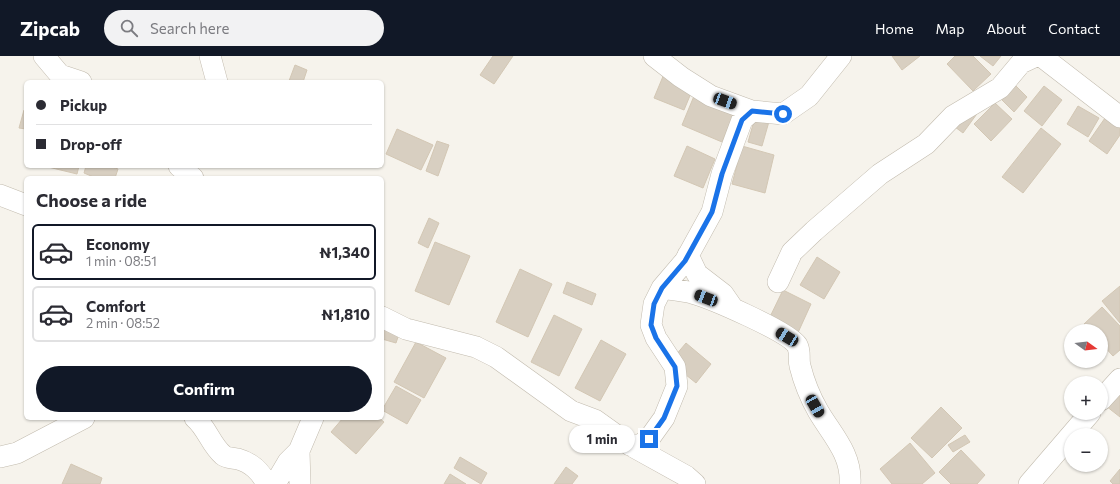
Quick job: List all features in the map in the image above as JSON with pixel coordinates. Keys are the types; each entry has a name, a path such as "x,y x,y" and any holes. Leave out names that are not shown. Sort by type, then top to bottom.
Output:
{"street":[{"path":"44,56 60,75 76,80"},
{"path":"210,56 216,80"},
{"path":"654,56 680,77 711,96 752,111 783,114 809,96 830,60"},
{"path":"778,282 792,252 814,231 880,174 926,144 954,116 1000,88 1021,63 1036,56"},
{"path":"1041,56 1117,110"},
{"path":"630,445 640,445 649,439 664,418 677,386 675,367 656,338 651,325 654,304 662,288 688,255 712,212 722,174 742,120 752,111"},
{"path":"182,168 192,176"},
{"path":"0,195 24,204"},
{"path":"688,255 697,274 723,294 733,309"},
{"path":"662,288 692,293 733,309 764,324 797,345 800,365 811,398 841,446 850,471 850,484"},
{"path":"384,318 406,329 476,347 496,357 571,411 595,420 630,445 686,476 696,484"},
{"path":"1108,392 1120,379"},
{"path":"0,457 17,453 80,420"},
{"path":"198,420 213,444 224,457 250,463 261,474 267,484"},
{"path":"275,484 288,462 299,451 312,420"},
{"path":"1029,484 1084,420"},
{"path":"299,451 300,484"}],"building":[{"path":"493,56 513,56 494,84 480,75"},
{"path":"892,56 920,56 902,70"},
{"path":"955,56 973,56 991,74 973,91 947,64"},
{"path":"980,56 1001,56 993,66"},
{"path":"295,65 307,70 304,80 289,80"},
{"path":"664,74 694,86 684,110 654,98"},
{"path":"1012,82 1027,97 1014,112 999,97"},
{"path":"1044,86 1062,100 1042,126 1024,111"},
{"path":"694,96 734,113 722,142 682,125"},
{"path":"995,103 1012,119 991,141 974,124"},
{"path":"1078,106 1099,118 1088,137 1067,124"},
{"path":"24,110 24,129 19,128"},
{"path":"979,111 963,133 947,121"},
{"path":"756,114 770,118 762,146 748,142"},
{"path":"1105,118 1120,128 1120,135 1107,154 1089,141"},
{"path":"1041,128 1061,144 1023,193 1002,177"},
{"path":"397,129 433,145 421,170 386,154"},
{"path":"437,141 449,145 438,176 426,171"},
{"path":"687,146 715,159 703,188 674,176"},
{"path":"742,146 774,155 765,193 732,184"},
{"path":"52,168 78,168 77,174"},
{"path":"85,168 118,169 116,176 91,176 84,173"},
{"path":"429,218 439,223 428,248 418,243"},
{"path":"435,242 470,256 449,305 415,291"},
{"path":"817,257 840,272 824,299 800,285"},
{"path":"520,269 552,284 528,337 496,322"},
{"path":"567,282 596,294 592,305 563,293"},
{"path":"1120,286 1120,323 1102,301"},
{"path":"783,290 811,304 796,337 767,323"},
{"path":"1102,307 1120,326 1120,350 1113,356 1108,351 1108,324 1084,324"},
{"path":"554,315 582,329 559,376 531,362"},
{"path":"384,323 401,328 396,343 384,340"},
{"path":"601,340 626,354 600,401 575,388"},
{"path":"416,342 446,358 424,398 394,382"},
{"path":"686,343 711,364 696,383 670,362"},
{"path":"396,386 421,400 407,424 384,411 384,407"},
{"path":"1120,389 1120,417 1108,408 1108,404"},
{"path":"941,407 962,428 932,458 911,438"},
{"path":"341,420 382,420 384,422 356,454 331,432"},
{"path":"965,435 970,442 953,452 948,445"},
{"path":"910,443 935,473 922,484 892,484 880,469"},
{"path":"961,450 985,475 977,484 951,484 939,472"},
{"path":"460,457 487,473 481,484 454,468"},
{"path":"71,464 102,478 100,484 62,484"},
{"path":"566,467 578,476 572,484 554,484"},
{"path":"1120,469 1120,484 1113,484 1110,481"},
{"path":"450,474 466,484 444,484"}],"route":[{"path":"649,439 664,418 677,386 675,367 656,338 651,325 654,304 662,288 685,261 712,212 722,174 742,120 752,111 783,114"}]}
